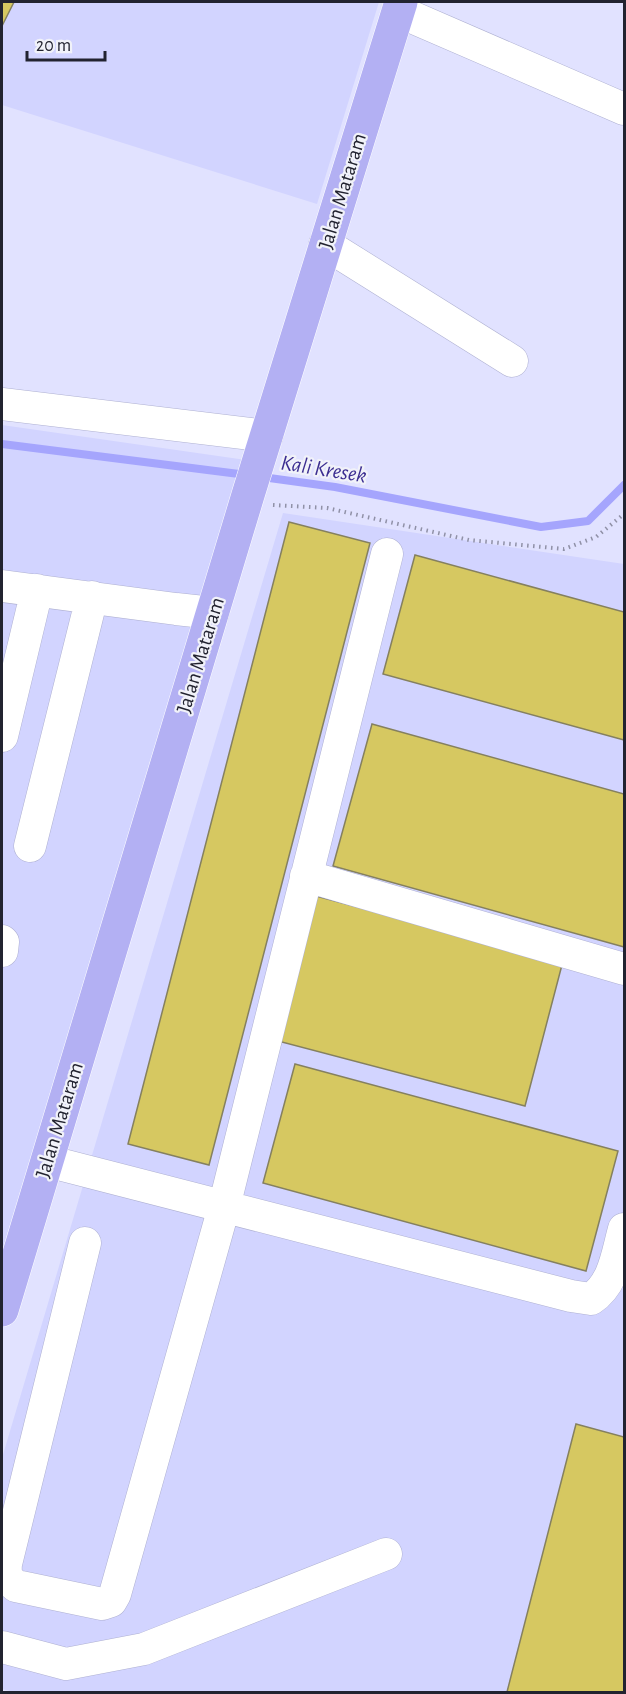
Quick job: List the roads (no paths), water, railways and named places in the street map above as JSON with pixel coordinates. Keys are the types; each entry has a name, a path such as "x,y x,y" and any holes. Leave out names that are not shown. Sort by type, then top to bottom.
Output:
{"main road":[{"name":"Jalan Mataram","path":"2,1310 247,499 399,6"}],"street":[{"path":"399,6 624,109"},
{"path":"325,244 513,362"},
{"path":"2,404 265,441"},
{"path":"85,1243 5,1574 16,1586 102,1604 111,1601 115,1594 224,1207 387,554"},
{"path":"2,586 213,612"},
{"path":"2,736 37,590"},
{"path":"30,846 92,597"},
{"path":"306,876 624,969"},
{"path":"2,941 2,951"},
{"path":"47,1161 571,1296 591,1299 602,1292 611,1276 624,1229"},
{"path":"2,1647 66,1664 144,1649 386,1554"}],"waterway":[{"name":"Kali Kresek","path":"2,444 247,475"},
{"name":"Kali Kresek","path":"262,477 335,487 541,527 588,521 624,485"}]}
